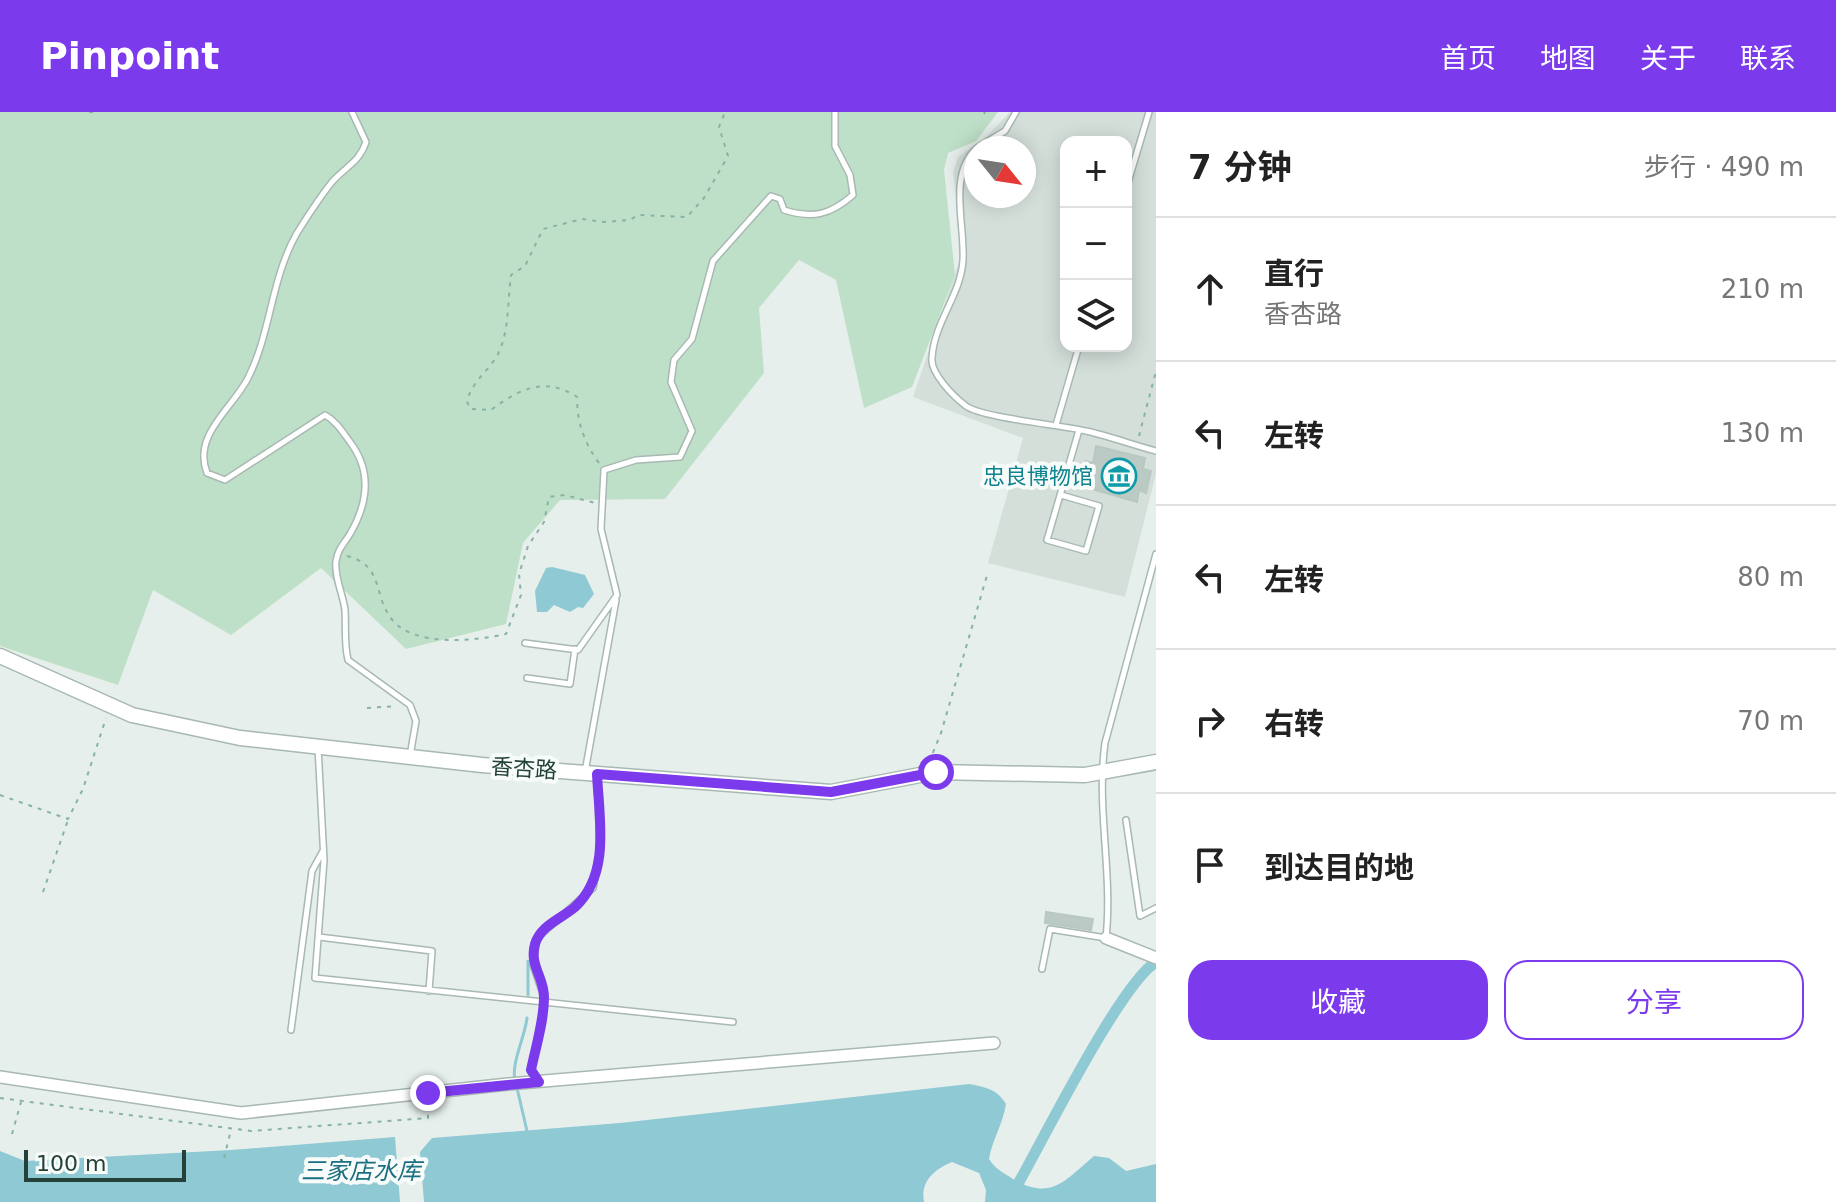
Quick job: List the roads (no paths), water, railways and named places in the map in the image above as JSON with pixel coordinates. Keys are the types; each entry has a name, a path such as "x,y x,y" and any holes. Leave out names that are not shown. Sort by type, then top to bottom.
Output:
{"street":[{"name":"香杏路","path":"0,656 132,715 240,738 410,757 831,792 923,774 1085,775 1156,762"},
{"path":"1106,938 1156,958"},
{"path":"0,1077 241,1113 508,1084 994,1043"}],"lane":[{"path":"352,112 366,142 362,156 330,184 297,233 273,289 257,361 237,400 220,413 203,450 207,473 225,480 325,415 334,420 360,456 367,477 350,534 338,553 336,567 345,610 348,660 410,705 416,721 410,757"},
{"path":"539,1082 531,1070 544,997 533,965 537,938 593,888 600,849 591,773 617,595 601,529 604,470 636,460 680,457 692,431 671,382 674,360 692,339 713,261 758,209 771,196 780,199 784,210 809,218 836,210 853,195 850,175 835,146 835,112"},
{"path":"997,136 1005,131 1016,112"},
{"path":"1132,169 1149,112"},
{"path":"964,163 961,171 965,236 962,281 942,321 931,359 935,373 968,407 1079,430 1156,451"},
{"path":"1056,425 1077,352"},
{"path":"1061,495 1099,506 1086,551 1047,540 1079,430"},
{"path":"1042,969 1050,929 1106,938 1111,899 1101,772 1105,743 1156,554"},
{"path":"525,643 578,650 617,595"},
{"path":"527,678 570,684 575,649"},
{"path":"317,746 324,850 315,978 733,1022"},
{"path":"1126,820 1140,916 1156,908"},
{"path":"291,1030 312,871 324,850"},
{"path":"319,937 432,951 429,991"}],"water":[{"path":"546,568 585,575 594,594 583,608 578,607 570,612 554,605 547,612 537,612 535,591"},
{"path":"969,1084 995,1092 1006,1104 989,1159 1013,1179 1026,1185 1048,1188 1065,1180 1094,1156 1109,1158 1126,1171 1156,1164 1156,1202 985,1202 986,1190 979,1173 952,1162 930,1177 924,1188 924,1202 424,1202 420,1152 432,1138 620,1123"},
{"name":"三家店水库","path":"395,1137 400,1202 0,1202 0,1151 25,1161"}],"waterway":[{"path":"528,961 528,995"},
{"path":"1012,1202 1019,1182 1104,1029 1123,999 1156,962"},
{"path":"515,1080 515,1066 527,1018"},
{"path":"517,1088 527,1131"}],"place":[{"name":"忠良博物馆","path":"1119,476"}]}
